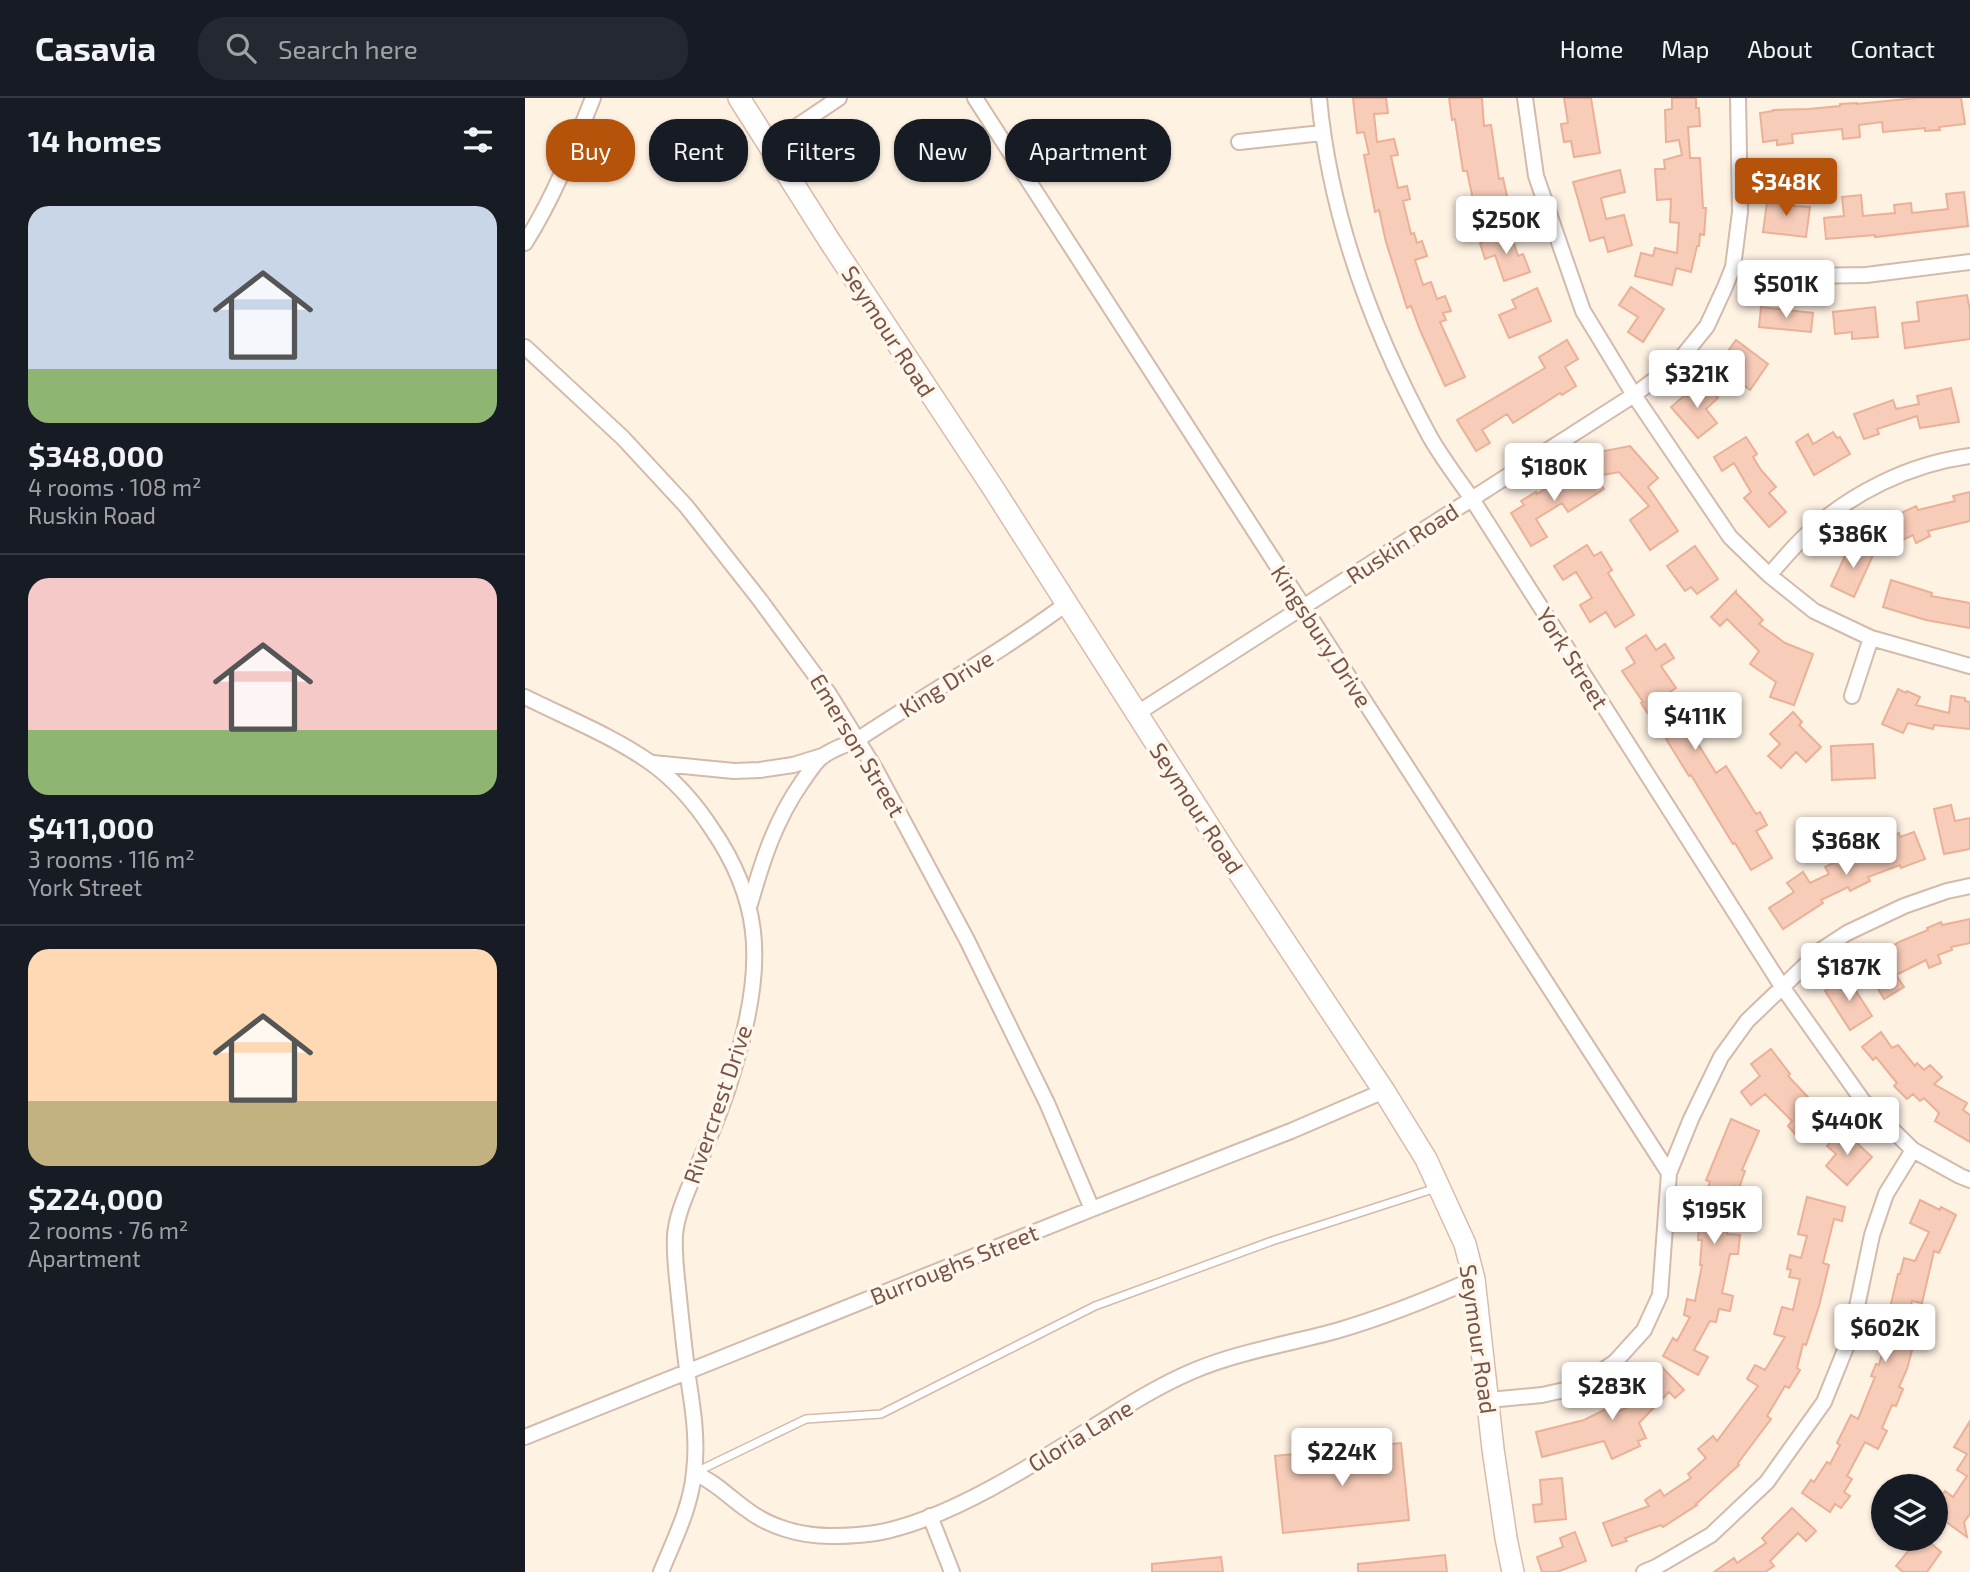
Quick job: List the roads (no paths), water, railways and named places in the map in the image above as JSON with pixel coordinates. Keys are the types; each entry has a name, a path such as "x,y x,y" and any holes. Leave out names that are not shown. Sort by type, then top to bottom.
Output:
{"street":[{"path":"525,243 567,164 593,98"},
{"name":"Seymour Road","path":"739,98 762,134"},
{"path":"808,119 839,98"},
{"name":"Kingsbury Drive","path":"975,98 1669,1173"},
{"name":"York Street","path":"1319,98 1322,133 1348,247 1377,327 1431,438 1783,988 1863,1101 1913,1150 1970,1181"},
{"path":"1525,98 1536,176 1583,311 1634,395 1730,537 1769,575 1814,611 1871,638 1970,666"},
{"name":"Ruskin Road","path":"1136,714 1634,395 1678,362 1707,326 1733,267 1740,212 1738,98"},
{"path":"1239,142 1322,133"},
{"name":"Seymour Road","path":"792,182 993,488 1136,714 1384,1091 1440,1186 1465,1244 1474,1279 1506,1538 1513,1572"},
{"path":"1733,267 1804,276 1866,275 1970,262"},
{"name":"Emerson Street","path":"525,347 623,438 702,524 829,694 858,739 974,952 1047,1103 1091,1209"},
{"path":"1769,575 1806,534 1845,504 1888,479 1945,459 1970,456"},
{"name":"King Drive","path":"651,763 734,771 760,770 793,765 822,756 858,739 916,700 989,657 1066,604"},
{"path":"1851,696 1871,638"},
{"name":"Rivercrest Drive","path":"525,697 625,746 682,789 699,809 735,867 750,905 755,936 749,1012 728,1088 675,1229 675,1266 696,1437 694,1473 683,1517 661,1572"},
{"name":"King Drive","path":"750,905 780,817 822,756"},
{"path":"1489,1400 1542,1395 1577,1387 1615,1362 1644,1330 1660,1295 1669,1173 1721,1057 1747,1021 1821,950 1847,933 1904,906 1970,886"},
{"name":"Burroughs Street","path":"525,1437 1291,1131 1384,1091"},
{"path":"1644,1572 1711,1535 1767,1482 1825,1402 1851,1335 1872,1235 1886,1194 1913,1150"},
{"name":"Gloria Lane","path":"694,1473 706,1478 749,1511 774,1525 801,1533 827,1536 863,1535 894,1529 930,1516 999,1483 1132,1403 1194,1370 1381,1317 1422,1303 1474,1279"},
{"path":"930,1516 952,1572"}],"lane":[{"path":"694,1473 806,1419 881,1415 1095,1306 1272,1241 1440,1186"}]}
